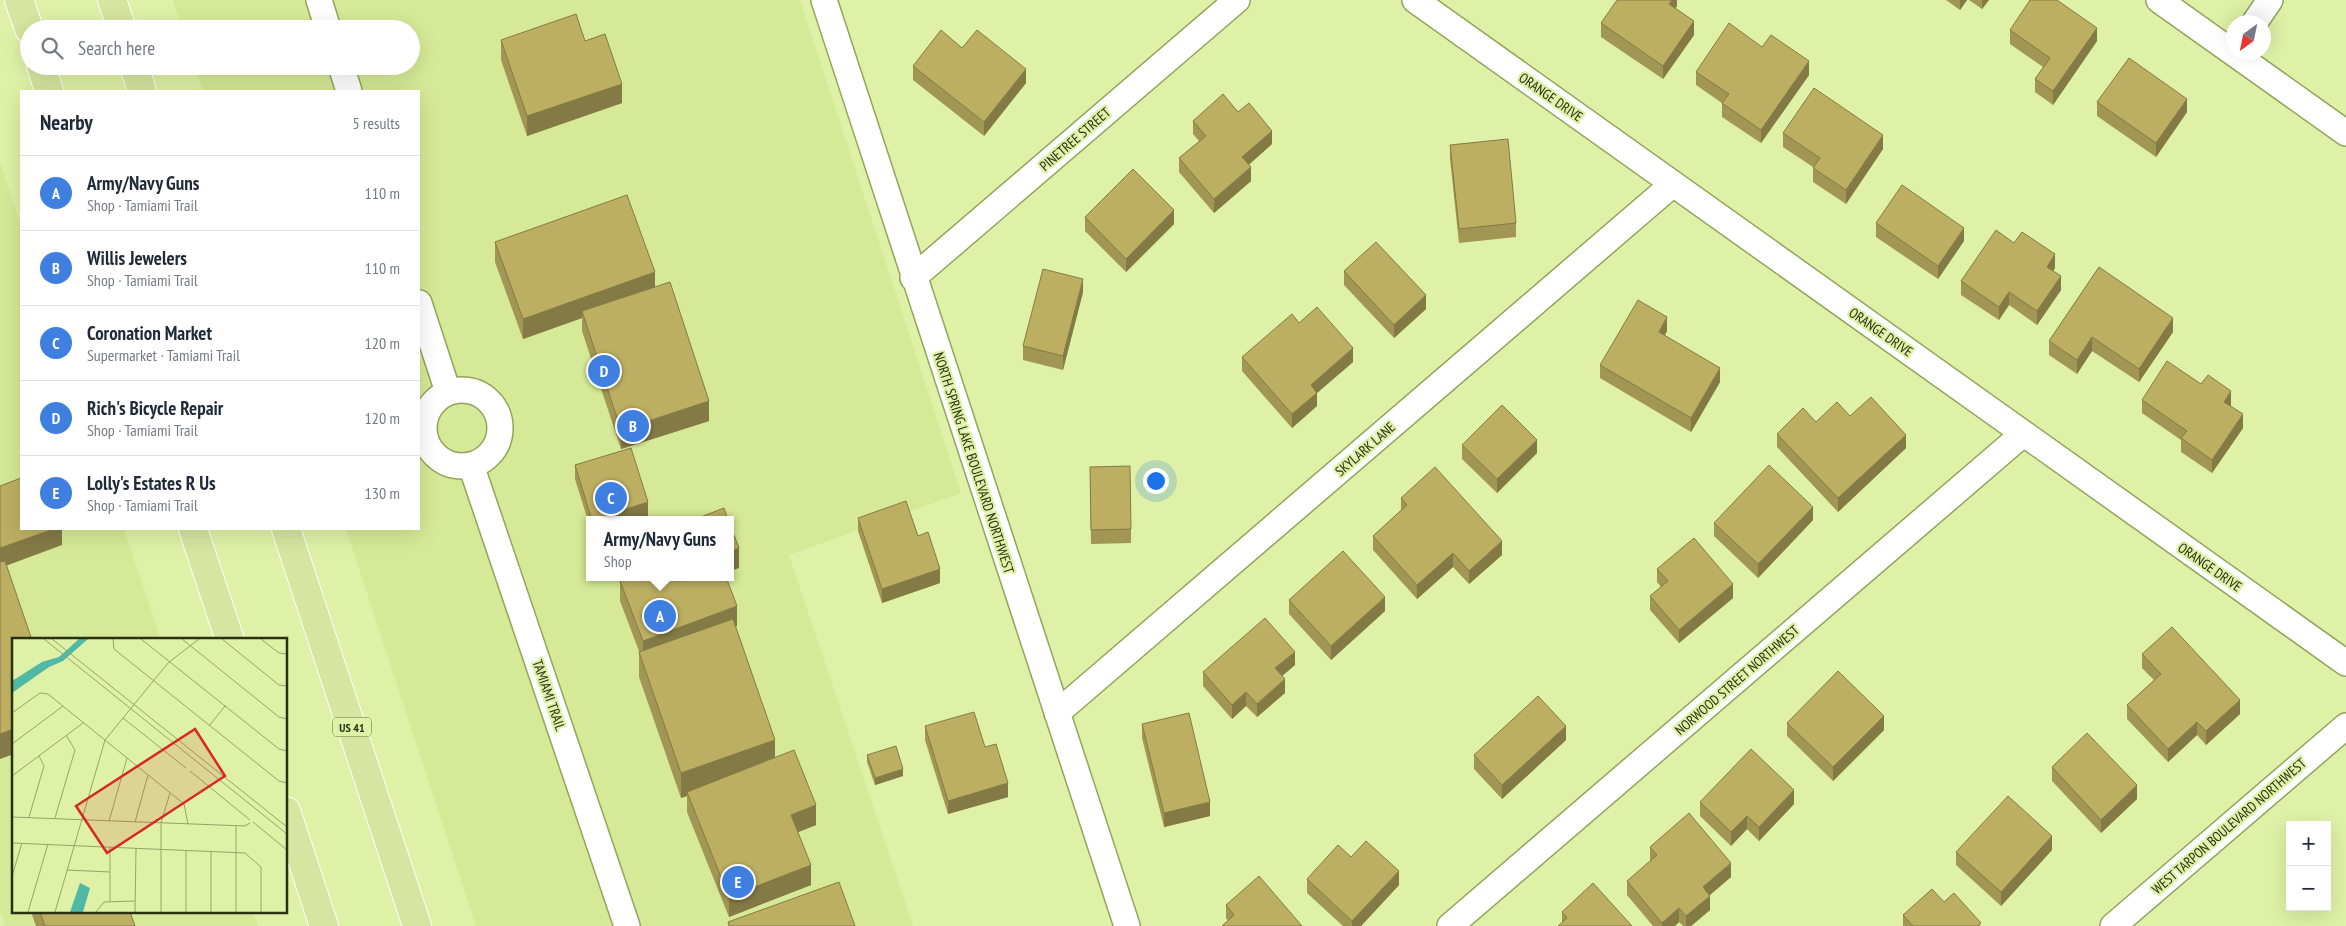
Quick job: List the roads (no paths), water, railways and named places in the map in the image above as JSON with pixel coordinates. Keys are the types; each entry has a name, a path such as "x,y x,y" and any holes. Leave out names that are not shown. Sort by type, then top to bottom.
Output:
{"main road":[{"path":"19,0 26,20"},
{"path":"112,0 119,20"},
{"path":"137,75 142,90"},
{"path":"193,530 229,638"},
{"name":"US 41","path":"286,530 417,926"},
{"path":"288,817 324,926"}],"street":[{"path":"319,0 325,20"},
{"name":"NORTH SPRING LAKE BOULEVARD NORTHWEST","path":"824,0 913,278 1127,926"},
{"name":"PINETREE STREET","path":"913,278 1237,0"},
{"name":"ORANGE DRIVE","path":"1415,0 2346,664"},
{"path":"2159,0 2226,47"},
{"path":"2260,15 2270,0"},
{"path":"2245,60 2346,133"},
{"path":"344,75 349,90"},
{"name":"SKYLARK LANE","path":"1057,714 1673,184"},
{"path":"420,306 448,392"},
{"path":"468,390 479,394 489,402 496,412 500,424 499,436 495,447 487,457 471,465 452,465 440,460 431,451 425,439 423,426 426,414 433,403 448,392 468,390"},
{"name":"NORWOOD STREET NORTHWEST","path":"1450,926 2024,434"},
{"name":"TAMIAMI TRAIL","path":"471,465 626,926"},
{"name":"WEST TARPON BOULEVARD NORTHWEST","path":"2113,926 2346,726"}],"place":[{"name":"Rich's Bicycle Repair","path":"604,371"},
{"name":"Willis Jewelers","path":"633,426"},
{"name":"Coronation Market","path":"611,498"},
{"name":"Army/Navy Guns","path":"660,616"},
{"name":"Lolly's Estates R Us","path":"738,882"}]}
